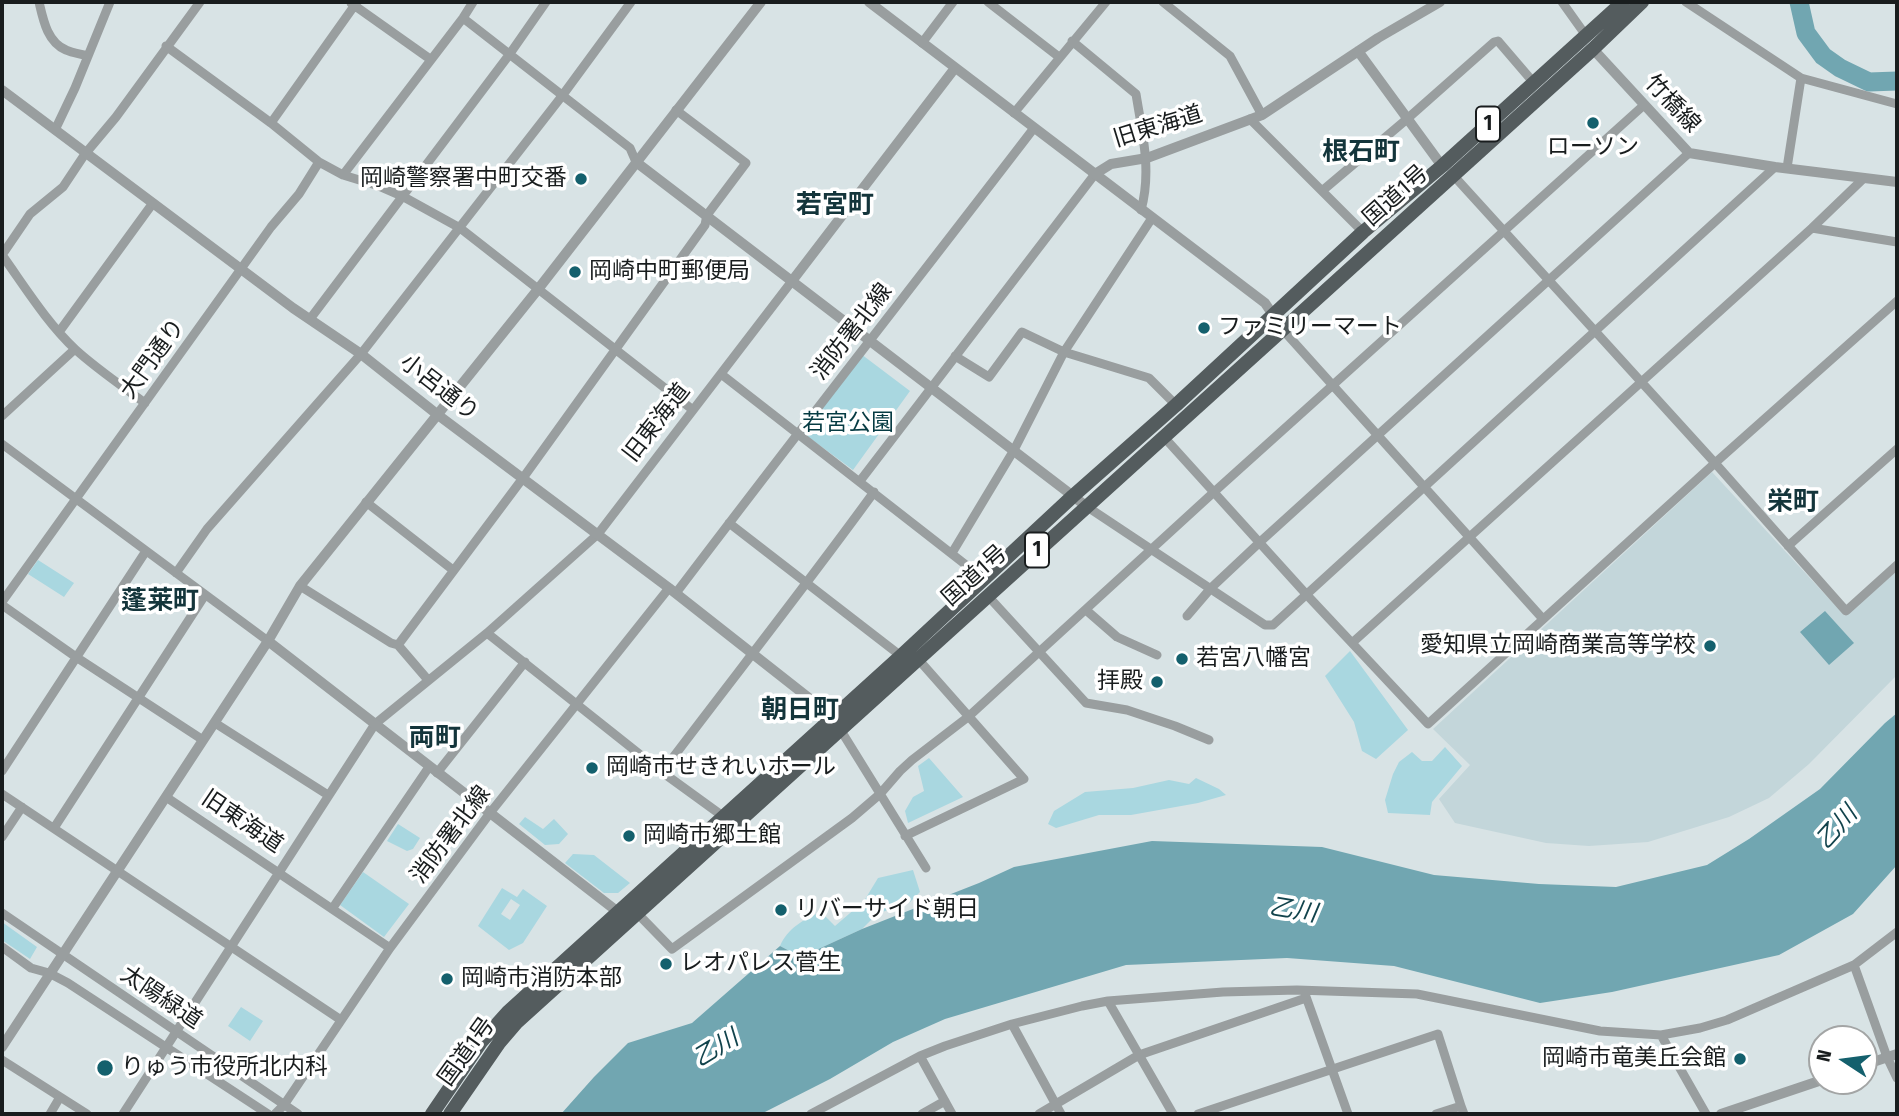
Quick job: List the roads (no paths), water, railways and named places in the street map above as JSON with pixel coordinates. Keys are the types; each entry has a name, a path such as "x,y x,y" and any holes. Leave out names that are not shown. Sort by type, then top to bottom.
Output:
{"highway":[{"name":"国道1号","path":"450,1114 499,1043 517,1022 637,913 837,723 901,656 1363,232 1448,170 1590,42 1623,2"},
{"name":"国道1号","path":"432,1114 481,1042 508,1012 724,817 918,659 1283,330 1534,83 1642,2"}],"street":[{"path":"39,2 46,29 53,39 64,50 88,56"},
{"path":"55,130 110,2"},
{"path":"145,403 75,349 59,332 2,255 30,214 63,187 200,2"},
{"path":"343,175 473,2"},
{"path":"310,319 546,2"},
{"path":"176,573 207,528 361,354 562,96 631,2"},
{"path":"166,797 268,641 300,586 539,288 761,2"},
{"path":"869,2 955,68"},
{"path":"922,43 953,2"},
{"path":"988,2 1059,57"},
{"path":"1014,113 1106,2"},
{"path":"1163,2 1230,56 1262,115"},
{"name":"旧東海道","path":"2,1046 166,797 278,872 375,724 487,632 598,534 955,68 1095,174 1111,164 1147,158 1262,115 1437,2"},
{"path":"1562,2 1590,42"},
{"path":"1686,2 1801,78 1897,104"},
{"path":"271,123 354,3 430,59"},
{"path":"463,18 630,148 636,162 1086,506 1265,625 1273,625 1781,167 1801,78"},
{"path":"1072,41 1136,94 1147,158 1141,209"},
{"path":"1322,191 1493,42 1499,41 1534,83"},
{"name":"竹橋線","path":"1590,42 1689,153 1897,182"},
{"path":"166,46 319,162 343,175 402,196 460,228 693,410"},
{"path":"1358,51 1448,170 1846,611 1897,565"},
{"name":"小呂通り","path":"2,90 85,154 361,354 438,415 673,590 837,723"},
{"path":"637,913 672,949 852,818 880,794 912,760 968,717 1644,105"},
{"path":"398,645 523,478 705,225 707,215 746,163 676,110"},
{"path":"1250,119 1363,232"},
{"name":"消防署北線","path":"275,1114 284,1105 390,948 490,813 729,523 1034,128"},
{"path":"1187,616 1211,588 1260,542 1689,153"},
{"name":"大門通り","path":"2,604 271,227 299,194 319,162"},
{"path":"860,481 1095,174 1265,303 1283,330 1543,619"},
{"path":"1352,643 1864,178"},
{"path":"59,332 153,203"},
{"path":"952,553 1014,450 1064,352 1152,218"},
{"path":"1812,228 1897,242"},
{"path":"1163,436 1428,724 1897,301"},
{"path":"955,356 989,377 1022,331 1064,352 1149,379 1176,405"},
{"path":"2,416 75,349"},
{"path":"721,373 985,579"},
{"path":"2,444 268,641 618,912"},
{"path":"1788,546 1897,449"},
{"path":"663,772 874,492"},
{"path":"366,502 453,570"},
{"path":"729,523 901,656"},
{"path":"2,771 146,551"},
{"path":"300,586 398,645 428,680"},
{"path":"54,828 205,595"},
{"path":"987,596 1086,703 1127,710 1209,740"},
{"path":"2,604 76,657 203,740"},
{"path":"1086,610 1117,637 1157,655"},
{"path":"487,632 724,817"},
{"path":"905,836 1024,779 918,659"},
{"path":"332,909 433,770 525,662"},
{"path":"215,723 328,795"},
{"path":"837,723 926,868"},
{"path":"2,794 341,1020"},
{"path":"2,837 22,807"},
{"path":"123,1114 278,872 390,948"},
{"name":"太陽緑道","path":"2,913 298,1114"},
{"path":"811,1114 920,1056 1012,1024 1108,1001 1212,992 1424,995 1601,1031 1661,1035 1727,1020 1854,965 1897,932"},
{"name":"太陽緑道","path":"2,947 31,968 49,973 68,983 268,1114"},
{"path":"1854,965 1892,1056 1897,1078"},
{"path":"1039,1114 1139,1055 1305,994"},
{"path":"1305,994 1348,1114"},
{"path":"1108,1001 1172,1114"},
{"path":"1012,1024 1061,1114"},
{"path":"1198,1114 1438,1034 1463,1110 1436,1114"},
{"path":"1661,1035 1706,1114"},
{"path":"920,1056 952,1114"},
{"path":"2,1059 87,1114"},
{"path":"1721,1114 1808,1085"},
{"path":"50,1114 60,1097"},
{"path":"922,1114 945,1101"}],"water":[{"path":"1825,611 1854,643 1829,665 1800,632"},
{"name":"乙川","path":"1897,713 1897,865 1853,914 1779,955 1612,992 1540,1003 1394,966 1287,958 1126,965 945,1019 893,1042 830,1079 761,1114 561,1114 628,1043 692,1023 780,946 801,957 1014,867 1152,841 1322,847 1434,875 1616,887 1707,865 1749,839 1820,789"}],"waterway":[{"path":"1799,2 1806,33 1823,56 1869,82 1897,81"}],"place":[{"name":"ローソン","path":"1593,123"},
{"name":"岡崎警察署中町交番","path":"581,179"},
{"name":"岡崎中町郵便局","path":"575,272"},
{"name":"ファミリーマート","path":"1204,328"},
{"name":"愛知県立岡崎商業高等学校","path":"1710,646"},
{"name":"若宮八幡宮","path":"1182,659"},
{"name":"拝殿","path":"1157,682"},
{"name":"岡崎市せきれいホール","path":"592,768"},
{"name":"岡崎市郷土館","path":"629,836"},
{"name":"リバーサイド朝日","path":"781,910"},
{"name":"レオパレス菅生","path":"666,964"},
{"name":"岡崎市消防本部","path":"447,979"},
{"name":"岡崎市竜美丘会館","path":"1740,1059"},
{"name":"りゅう市役所北内科","path":"105,1068"}],"district":[{"name":"根石町","path":"1361,153"},
{"name":"若宮町","path":"835,206"},
{"name":"栄町","path":"1793,503"},
{"name":"蓬莱町","path":"160,602"},
{"name":"朝日町","path":"800,711"},
{"name":"両町","path":"435,739"}],"park label":[{"name":"若宮公園","path":"848,424"}]}
